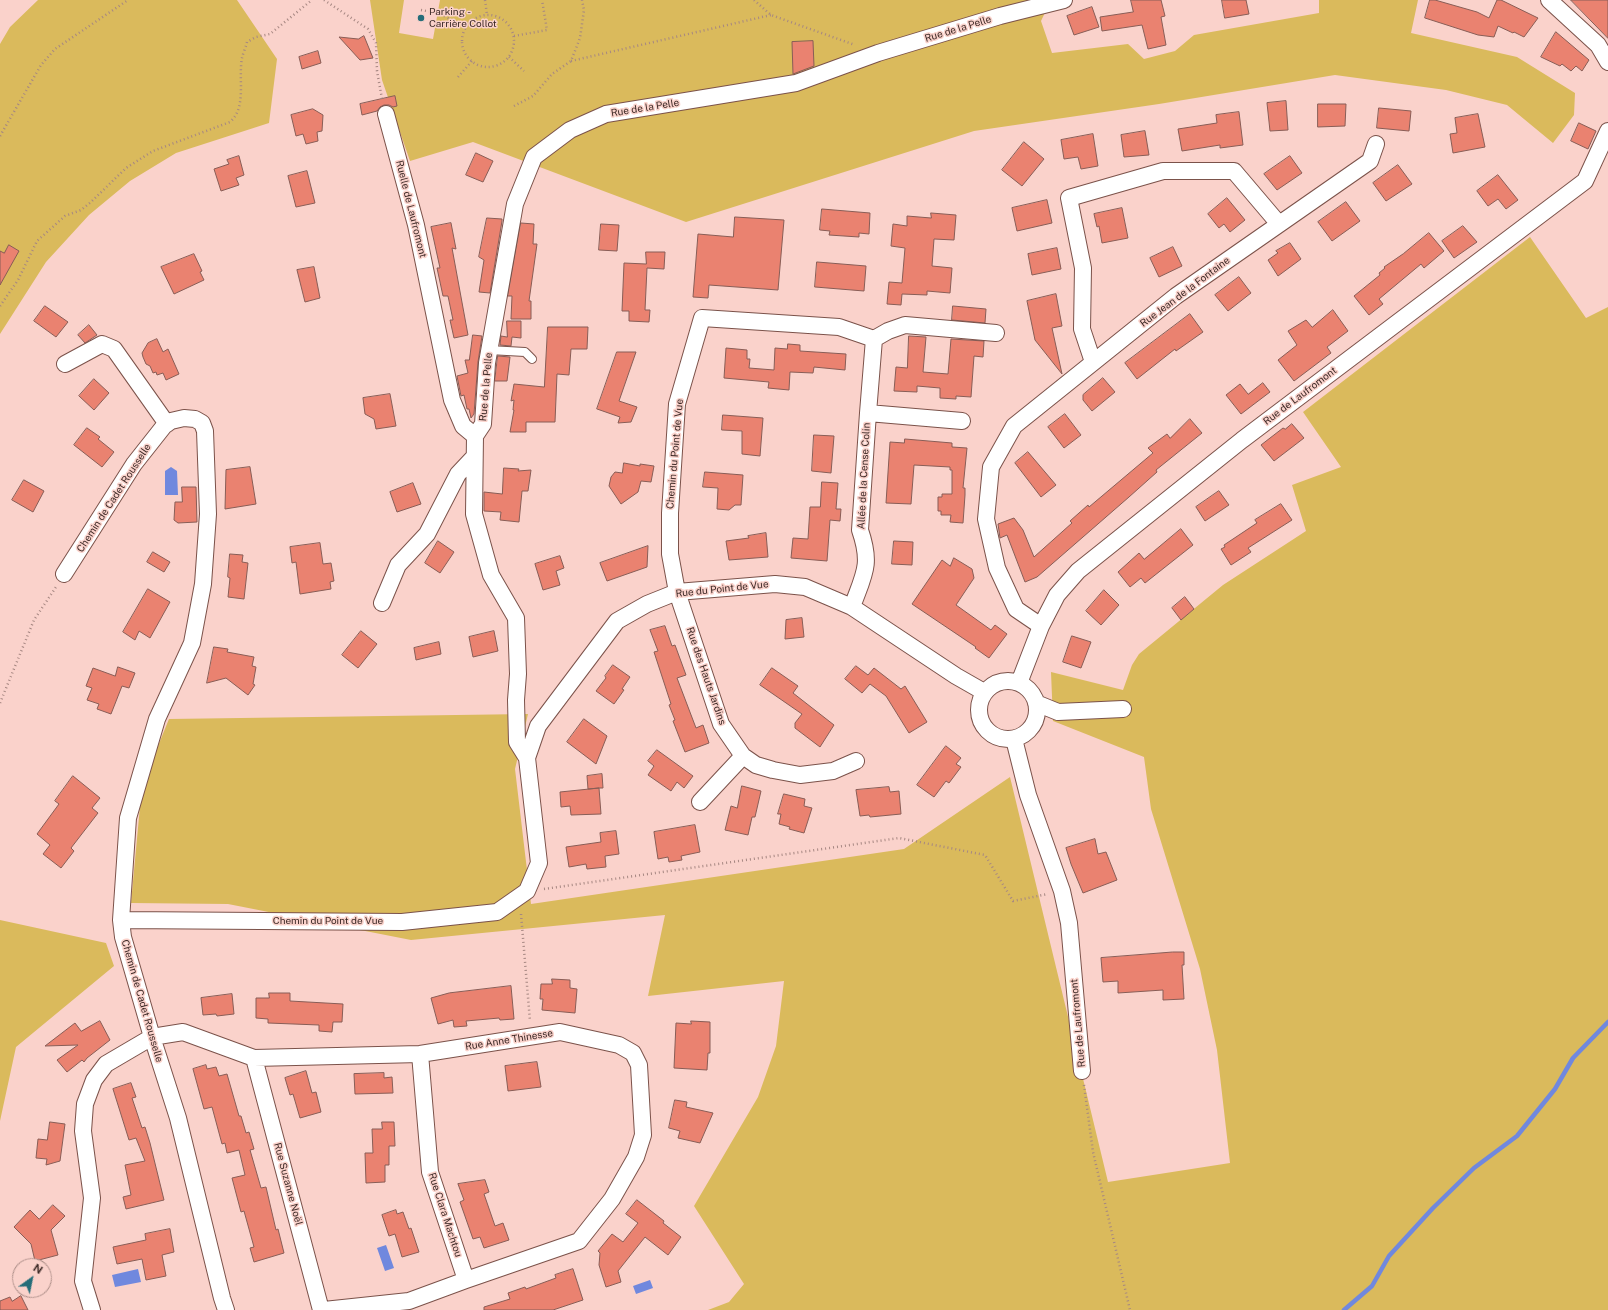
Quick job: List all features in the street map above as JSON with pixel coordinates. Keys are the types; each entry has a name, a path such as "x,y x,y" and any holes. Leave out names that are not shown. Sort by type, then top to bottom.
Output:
{"street":[{"name":"Rue de la Pelle","path":"527,758 517,742 516,700 518,674 516,618 491,575 474,514 474,457 475,436 483,424 487,363 515,204 534,156 570,130 606,114 796,83 878,53 1000,16 1064,0"},
{"path":"1549,0 1598,45 1608,62"},
{"name":"Ruelle de Laufromont","path":"386,114 416,225 452,400 463,426 475,436"},
{"name":"Rue de Laufromont","path":"1019,683 1040,626 1057,595 1078,571 1242,440 1585,181 1608,131"},
{"name":"Rue Jean de la Fontaine","path":"1040,626 1016,609 997,568 986,519 991,467 1014,426 1176,296 1370,161 1376,144"},
{"path":"1094,362 1082,329 1083,268 1069,198 1163,171 1234,171 1279,224"},
{"name":"Chemin du Point de Vue","path":"677,592 670,554 670,512 677,404 702,318 838,327 874,339"},
{"path":"874,339 905,324 996,333"},
{"name":"Allée de la Cense Colin","path":"852,607 867,567 866,547 860,530 874,339"},
{"path":"65,364 102,344 114,349 167,424"},
{"name":"Allée de la Cense Colin","path":"868,413 962,421"},
{"name":"Chemin de Cadet Rousselle","path":"64,574 134,464 158,432 171,421 184,418 195,419 202,423 205,431 208,514 203,584 192,643 156,719 128,818 121,920 123,937 152,1038 178,1118 226,1310"},
{"path":"382,603 398,565 427,534 458,474 474,457"},
{"name":"Rue du Point de Vue","path":"523,895 539,863 527,758 538,726 617,621 647,604 677,592 775,584 805,587 852,607 956,676 984,692"},
{"name":"Rue des Hauts Jardins","path":"677,592 721,724 737,750 743,756 762,766 800,775 833,771 856,761"},
{"path":"1012,681 1019,683 1027,689 1036,703 1037,713 1033,726 1026,733 1014,739 1004,740 997,738 988,733 981,724 978,714 980,701 984,692 992,685 1012,681"},
{"path":"1036,703 1058,712 1123,709"},
{"name":"Rue de Laufromont","path":"1014,739 1028,795 1062,891 1069,923 1082,1071"},
{"path":"700,802 743,756"},
{"name":"Chemin du Point de Vue","path":"121,920 402,922 497,912 523,895"},
{"name":"Rue Anne Thinesse","path":"92,1310 83,1280 92,1198 83,1131 85,1104 94,1080 106,1064 152,1038 183,1032 254,1058 420,1054 560,1032 619,1045 633,1053 639,1065 643,1135 636,1157 612,1199 579,1241 409,1301 323,1310"},
{"name":"Rue Clara Machtou","path":"420,1054 430,1172 466,1280"},
{"name":"Rue Suzanne Noël","path":"254,1058 323,1310"}],"lane":[{"path":"489,350 525,352 532,359"}],"path":[{"path":"0,136 41,65 50,54 62,44 128,0"},
{"path":"0,306 18,280 37,240 65,216 81,210 126,168 153,151 230,122 240,108 242,58 247,42 256,37 270,34 312,0"},
{"path":"324,0 368,29 376,43 378,77 386,114"},
{"path":"485,0 487,15"},
{"path":"514,36 547,30 542,0"},
{"path":"571,61 580,38 584,10 582,0"},
{"path":"754,0 771,15 878,53"},
{"path":"421,10 438,13 466,27"},
{"path":"487,15 499,17 507,23 514,36 514,46 509,57 502,63 490,67 480,66 472,61 466,54 462,44 466,27 476,18 487,15"},
{"path":"514,106 533,96 552,74 571,61 771,15"},
{"path":"509,57 524,71"},
{"path":"458,77 472,61"},
{"path":"0,703 34,620 64,574"},
{"path":"531,1037 522,919 523,895 899,838 985,855 1013,901 1062,891"},
{"name":"Rue de Laufromont","path":"1082,1071 1093,1152 1130,1310"}],"shaded area":[{"path":"38,0 237,0 277,59 269,123 176,153 130,181 89,215 46,262 0,334 0,44 10,27"},
{"path":"370,0 404,0 399,33 433,39 440,0 1051,0 1041,21 1052,53 1128,44 1144,59 1175,51 1194,35 1319,13 1319,0 1418,0 1411,33 1517,57 1575,93 1574,115 1553,143 1507,105 1446,90 1335,75 1159,104 974,131 686,222 473,142 410,161 382,80"},
{"path":"1530,237 1586,318 1608,307 1608,1310 708,1310 729,1302 744,1284 694,1206 758,1097 776,1046 784,981 648,996 665,915 411,940 228,904 131,903 142,785 169,719 528,714 515,769 531,904 904,849 1010,777 1108,1182 1230,1163 1217,1050 1200,969 1151,809 1144,757 1053,721 1051,672 1123,690 1132,665 1139,654 1223,585 1306,531 1292,485 1341,467 1303,412"},
{"path":"0,920 106,943 114,966 16,1047 0,1121"}],"water":[{"path":"171,467 177,471 178,495 165,495 165,471"},
{"path":"386,1245 394,1268 385,1271 377,1248"},
{"path":"138,1269 141,1282 115,1287 112,1275"},
{"path":"650,1280 653,1288 636,1294 633,1286"}],"building":[{"path":"1131,0 1161,0 1165,16 1161,17 1166,45 1148,49 1142,25 1102,31 1100,17 1133,12"},
{"path":"1222,0 1246,0 1249,14 1225,18"},
{"path":"1430,0 1435,0 1477,12 1489,18 1497,0 1501,0 1538,18 1524,37 1498,26 1494,37 1478,35 1425,18"},
{"path":"1571,0 1608,0 1608,38"},
{"path":"1092,7 1099,27 1074,35 1067,16"},
{"path":"1556,32 1589,60 1582,71 1576,66 1571,71 1562,64 1560,66 1541,57"},
{"path":"364,36 373,58 360,60 339,37 358,39"},
{"path":"813,41 814,66 793,74 792,42"},
{"path":"318,51 321,63 302,69 299,57"},
{"path":"395,96 397,106 393,107 384,105 377,111 362,115 360,104"},
{"path":"1286,101 1288,130 1270,131 1267,103"},
{"path":"1318,104 1346,104 1345,126 1318,127"},
{"path":"1379,108 1411,111 1409,131 1377,128"},
{"path":"313,109 323,115 322,131 317,132 318,141 306,144 303,134 296,136 291,115"},
{"path":"1239,112 1243,145 1220,148 1220,145 1182,151 1178,129 1217,123 1216,115"},
{"path":"1478,114 1485,147 1453,153 1450,134 1457,133 1455,118"},
{"path":"1579,123 1596,131 1588,149 1571,141"},
{"path":"1145,131 1149,155 1124,157 1121,135"},
{"path":"1093,134 1098,166 1081,169 1078,157 1064,159 1061,140"},
{"path":"1024,142 1044,159 1022,186 1002,170"},
{"path":"476,153 493,161 483,182 466,175"},
{"path":"239,156 244,175 236,178 239,185 221,191 214,169 229,164 227,160"},
{"path":"1290,156 1302,173 1277,190 1264,174"},
{"path":"1398,165 1412,184 1386,201 1373,183"},
{"path":"307,171 315,203 296,207 288,176"},
{"path":"1498,175 1518,200 1506,209 1498,199 1488,206 1477,191"},
{"path":"1227,198 1245,220 1230,232 1224,224 1219,228 1208,214"},
{"path":"1047,200 1052,223 1017,231 1012,208"},
{"path":"1346,202 1360,221 1332,241 1318,222"},
{"path":"1122,208 1128,238 1102,243 1099,226 1097,227 1094,214"},
{"path":"822,209 870,213 869,234 859,233 859,237 829,235 830,231 820,230"},
{"path":"931,213 956,215 954,240 934,239 932,266 952,268 950,293 927,291 927,295 902,294 901,305 887,304 889,282 902,283 905,248 891,246 893,224 907,226 907,216 931,218"},
{"path":"735,217 784,220 778,290 709,285 708,298 693,297 698,234 733,237"},
{"path":"487,218 502,219 490,293 479,292 484,260 479,257"},
{"path":"451,223 456,249 452,248 468,335 454,338 450,320 453,320 448,296 443,296 437,268 440,268 431,227"},
{"path":"521,223 534,224 533,244 537,244 529,301 531,301 531,319 511,319 512,296 508,296"},
{"path":"601,224 619,225 617,251 599,250"},
{"path":"1463,226 1477,242 1454,258 1442,241"},
{"path":"1429,233 1444,251 1424,268 1421,264 1379,299 1383,304 1369,315 1354,296 1380,275 1379,273 1385,268 1384,267"},
{"path":"1290,243 1301,259 1278,276 1268,260 1278,253 1276,251"},
{"path":"9,245 19,251 0,285 0,251 4,253"},
{"path":"1173,247 1182,266 1159,277 1150,258"},
{"path":"1057,248 1061,269 1032,275 1028,254"},
{"path":"646,252 665,252 664,269 647,268 645,310 650,310 649,322 629,321 629,311 622,311 624,263 646,264"},
{"path":"194,254 202,271 200,272 204,280 174,294 161,267"},
{"path":"817,262 866,266 864,291 815,287"},
{"path":"314,267 320,298 305,302 297,270"},
{"path":"1239,277 1251,293 1228,311 1215,295"},
{"path":"1056,294 1062,326 1052,328 1062,374 1035,340 1027,301"},
{"path":"45,306 68,322 56,337 34,321"},
{"path":"953,306 986,309 985,323 952,320"},
{"path":"1333,310 1348,331 1327,347 1331,353 1294,381 1278,360 1297,345 1288,331 1306,320 1312,327"},
{"path":"1190,314 1203,332 1176,351 1175,349 1137,379 1125,363"},
{"path":"507,321 521,321 521,338 512,337 511,346 500,345 501,336 507,337"},
{"path":"89,325 97,335 85,343 78,335"},
{"path":"548,327 588,327 587,349 571,349 569,375 557,374 555,422 526,422 526,432 510,432 514,410 514,400 511,401 514,384 544,387"},
{"path":"473,335 482,336 478,362 474,414 471,418 469,409 467,409 464,395 461,396 457,376 468,373 465,360 469,360"},
{"path":"909,336 926,337 923,372 948,374 951,339 984,341 983,357 974,356 971,397 956,396 956,399 940,398 940,388 917,386 917,392 894,391 896,367 907,368"},
{"path":"157,339 163,352 168,349 179,374 166,380 163,373 157,375 156,372 153,373 150,366 146,364 142,353 148,343"},
{"path":"788,344 800,345 800,351 846,354 845,370 814,367 813,373 790,372 789,390 768,388 769,382 724,378 726,348 747,350 747,359 750,359 749,368 774,370 775,348 787,349"},
{"path":"617,352 636,352 619,401 637,407 631,422 618,423 620,417 597,409"},
{"path":"498,356 510,357 507,381 495,381"},
{"path":"1103,378 1115,392 1092,411 1083,400 1083,395"},
{"path":"94,379 109,393 94,410 79,396"},
{"path":"1263,383 1270,392 1241,414 1226,395 1240,384 1248,394"},
{"path":"390,394 396,426 376,429 374,419 365,414 363,398"},
{"path":"1065,414 1081,435 1064,448 1048,427"},
{"path":"723,415 763,418 760,456 742,454 742,431 722,430"},
{"path":"1190,419 1202,433 1156,470 1157,472 1037,577 1025,582 1007,535 1000,538 998,524 1014,518 1023,530 1034,557 1072,523 1070,521 1088,505 1089,507 1153,453 1148,448 1167,434 1170,438"},
{"path":"1292,424 1304,438 1274,461 1261,445 1283,428 1285,429"},
{"path":"87,428 100,437 98,439 114,452 102,467 74,445"},
{"path":"814,435 834,436 831,473 812,471"},
{"path":"905,439 952,443 952,447 967,448 963,488 965,488 965,495 963,523 950,522 951,515 941,515 941,511 938,511 938,497 942,497 942,494 952,494 952,470 950,470 950,467 914,465 911,504 886,503 890,442 904,443"},
{"path":"1028,452 1056,485 1041,497 1015,463"},
{"path":"624,463 640,466 640,464 654,466 651,482 641,481 638,492 621,504 609,486 611,477 615,472 622,473"},
{"path":"250,467 256,504 225,509 226,470"},
{"path":"504,468 519,469 518,471 531,470 528,491 522,491 519,522 500,520 501,512 484,511 484,492 502,494"},
{"path":"705,472 743,475 741,505 735,505 729,510 717,509 718,488 703,487"},
{"path":"24,480 44,491 33,512 12,500"},
{"path":"822,482 838,483 836,509 841,509 840,521 830,520 827,561 791,558 793,538 808,539 810,507 820,507"},
{"path":"413,483 421,504 397,512 390,492"},
{"path":"182,487 196,487 197,522 178,523 174,520 175,502 182,502"},
{"path":"1219,491 1229,505 1205,521 1196,507"},
{"path":"1281,504 1292,520 1248,548 1251,552 1231,565 1221,549 1225,547 1224,545 1257,523 1255,520"},
{"path":"1181,529 1193,545 1145,583 1141,578 1130,587 1118,572 1139,553 1144,559"},
{"path":"766,533 768,557 729,560 726,541 749,538 748,536"},
{"path":"438,541 454,552 440,573 425,563"},
{"path":"894,541 913,542 912,565 892,564"},
{"path":"320,543 323,564 331,563 334,581 330,582 331,589 300,594 296,562 292,563 290,547"},
{"path":"648,546 647,567 607,581 600,563"},
{"path":"153,552 170,562 164,572 147,562"},
{"path":"230,554 243,555 242,562 248,563 244,599 228,597"},
{"path":"560,556 564,568 556,571 560,585 543,590 535,564"},
{"path":"954,558 972,569 974,578 956,605 991,630 995,625 1007,634 989,658 975,648 976,647 912,604 942,560 950,566"},
{"path":"148,589 170,602 150,638 139,631 135,640 123,632"},
{"path":"1104,590 1119,605 1101,625 1086,611"},
{"path":"1185,597 1194,609 1181,620 1172,608"},
{"path":"802,618 804,637 785,639 786,620"},
{"path":"665,626 672,646 675,645 686,675 677,678 696,728 703,725 709,743 685,752 673,721 675,720 669,705 671,704 654,652 658,651 650,630"},
{"path":"361,631 377,644 358,668 342,655"},
{"path":"494,631 498,651 473,657 469,637"},
{"path":"1072,636 1091,642 1081,668 1063,662"},
{"path":"439,642 441,654 416,660 414,648"},
{"path":"214,647 228,649 227,652 254,657 252,666 256,667 253,684 255,685 248,695 226,678 207,683"},
{"path":"613,665 630,677 622,689 624,690 614,704 596,691 606,678 605,676"},
{"path":"856,666 868,675 874,668 901,689 905,686 927,722 909,733 886,696 870,684 862,693 845,679"},
{"path":"118,667 135,673 129,688 122,686 111,714 97,709 99,704 87,700 92,688 86,686 93,668 115,676"},
{"path":"772,668 798,686 793,693 834,725 820,747 795,728 795,723 802,714 760,685"},
{"path":"584,719 607,736 596,764 567,742"},
{"path":"946,746 961,758 956,764 961,767 949,783 946,781 934,797 917,785"},
{"path":"657,750 693,776 684,788 677,782 671,791 648,775 654,766 648,761"},
{"path":"602,774 603,788 588,789 587,776"},
{"path":"73,776 100,798 92,808 98,813 71,848 74,851 61,868 43,854 50,845 37,834 59,804 55,801"},
{"path":"742,786 761,791 755,817 752,817 748,835 725,830 731,806 737,808"},
{"path":"889,787 890,792 899,791 901,814 870,817 869,815 860,816 856,790"},
{"path":"599,788 601,814 571,815 570,806 561,807 560,792"},
{"path":"784,794 805,799 804,806 812,808 804,833 789,829 790,827 779,824 781,814 778,814"},
{"path":"695,825 700,852 681,856 682,860 669,862 668,857 658,859 654,832"},
{"path":"616,831 619,854 605,856 606,867 587,869 586,864 569,867 566,847 601,842 600,833"},
{"path":"1095,839 1098,854 1106,852 1117,880 1083,893 1066,848"},
{"path":"1184,952 1184,965 1182,965 1184,999 1163,1000 1163,990 1118,993 1118,981 1103,982 1101,958"},
{"path":"552,979 570,980 570,988 577,989 575,1013 542,1010 543,999 540,999 541,984 552,984"},
{"path":"511,986 514,1019 500,1020 499,1018 466,1021 467,1026 454,1027 453,1020 438,1024 431,998 449,993"},
{"path":"269,993 290,993 290,1001 343,1004 342,1022 333,1022 332,1032 319,1031 319,1025 268,1023 268,1019 256,1018 256,998 269,998"},
{"path":"232,994 234,1014 217,1016 216,1014 203,1015 201,998"},
{"path":"100,1021 110,1040 84,1062 82,1060 67,1072 57,1060 78,1045 45,1046 75,1023 81,1031"},
{"path":"691,1021 710,1022 710,1053 708,1053 707,1070 674,1068 676,1023 691,1024"},
{"path":"537,1062 541,1087 508,1091 505,1066"},
{"path":"206,1065 207,1069 216,1067 219,1076 227,1074 239,1116 241,1116 246,1133 249,1132 254,1149 250,1150 261,1188 266,1187 276,1230 278,1229 284,1253 254,1262 250,1248 254,1247 244,1211 241,1212 232,1178 245,1175 239,1150 227,1153 225,1143 222,1144 212,1107 204,1109 193,1069"},
{"path":"306,1071 312,1093 316,1092 321,1112 300,1118 293,1094 290,1095 285,1078"},
{"path":"384,1073 384,1078 392,1077 393,1093 355,1094 354,1074"},
{"path":"131,1083 136,1097 132,1098 142,1128 145,1127 164,1200 126,1209 123,1197 131,1195 125,1165 145,1161 136,1138 129,1140 113,1089"},
{"path":"675,1100 687,1102 686,1107 713,1113 700,1143 678,1138 680,1131 669,1128"},
{"path":"50,1122 65,1124 60,1161 46,1165 47,1159 36,1158 38,1139 47,1140"},
{"path":"382,1122 394,1122 395,1146 389,1146 389,1165 385,1165 385,1182 366,1183 365,1153 373,1153 372,1129 382,1129"},
{"path":"485,1180 489,1192 484,1194 495,1226 503,1223 509,1240 484,1248 480,1237 473,1239 460,1202 464,1200 458,1184"},
{"path":"637,1200 664,1221 663,1223 681,1237 668,1255 645,1237 618,1271 621,1282 606,1287 599,1265 600,1253 598,1251 612,1234 623,1242 638,1223 626,1214"},
{"path":"53,1205 65,1216 51,1230 58,1255 46,1258 34,1258 31,1244 14,1227 30,1210 39,1219"},
{"path":"396,1210 397,1214 403,1212 409,1229 411,1228 419,1252 402,1257 395,1234 389,1236 382,1215"},
{"path":"170,1229 174,1252 162,1255 166,1276 146,1280 142,1259 117,1264 113,1247 146,1240 145,1234"},
{"path":"573,1269 583,1300 553,1310 484,1310 484,1307 510,1299 508,1293 525,1287 526,1289 556,1278 555,1275"},
{"path":"10,1297 12,1301 17,1298 22,1298 28,1310 0,1310 0,1301"}],"waterway":[{"path":"1344,1310 1372,1286 1389,1256 1433,1208 1474,1168 1517,1136 1555,1089 1573,1058 1608,1022"}],"place":[{"name":"Parking - Carrière Collot","path":"421,18"}]}
